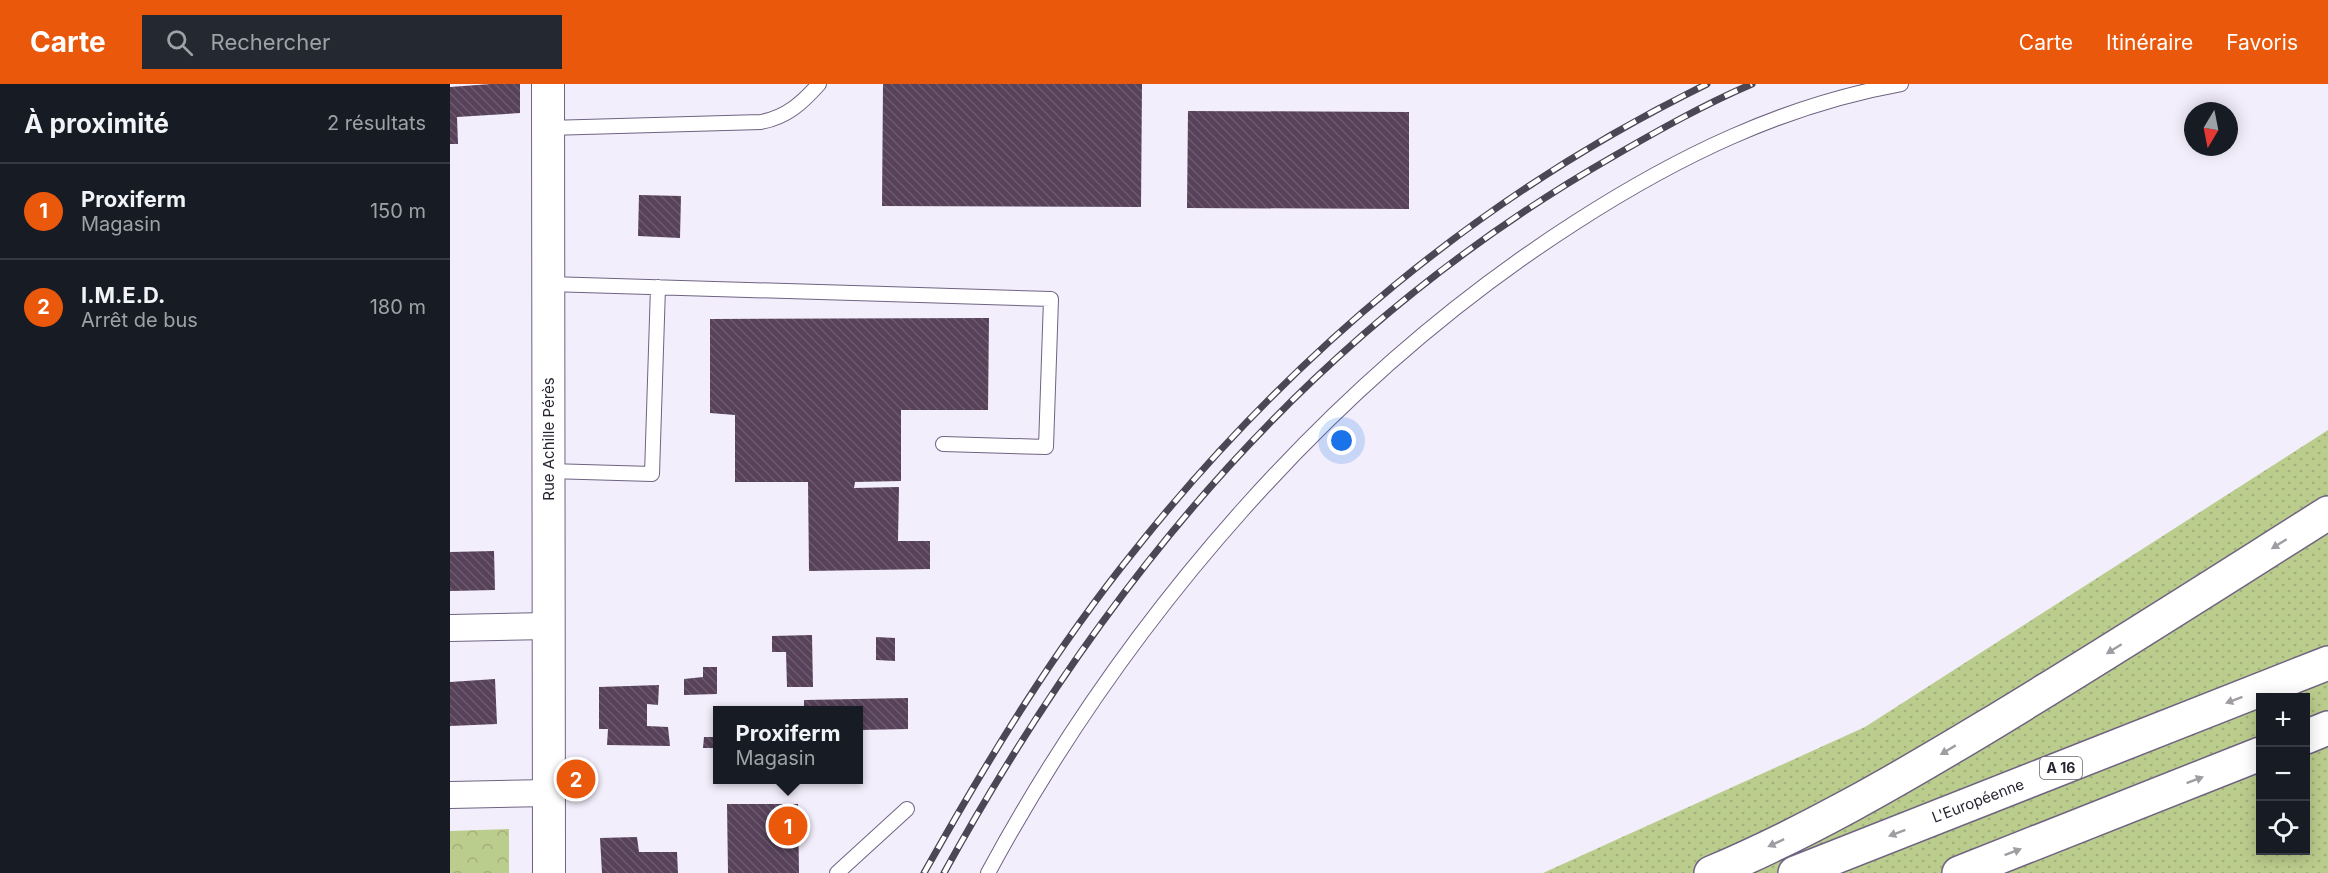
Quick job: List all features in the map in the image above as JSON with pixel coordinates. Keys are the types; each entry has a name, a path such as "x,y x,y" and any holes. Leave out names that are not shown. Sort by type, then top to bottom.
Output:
{"highway":[{"path":"1711,873 1853,805 1944,753 2103,656 2328,513"},
{"name":"L'Européenne","path":"1795,873 2328,663"},
{"path":"2310,735 2328,728"},
{"path":"1959,873 2256,756"}],"street":[{"name":"Rue Achille Pérès","path":"548,84 549,873"},
{"path":"450,628 549,626"},
{"path":"450,795 549,793"}],"lane":[{"path":"548,128 761,122 784,116 819,84"},
{"path":"988,873 1080,719 1162,608 1270,481 1340,408 1383,369 1441,319 1517,260 1601,205 1653,176 1743,130 1789,112 1859,92 1901,84"},
{"path":"549,284 1051,300 1046,447 943,444"},
{"path":"549,471 652,474 658,287"},
{"path":"837,873 907,809"}],"green space":[{"path":"2328,430 2328,873 1543,873 1865,727"},
{"path":"509,829 509,873 450,873 450,831"}],"building":[{"path":"520,84 520,113 457,117 458,144 450,144 450,87"},
{"path":"883,84 1142,84 1141,207 882,206"},
{"path":"1188,111 1409,112 1409,209 1187,208"},
{"path":"639,195 681,196 680,238 638,236"},
{"path":"989,318 988,410 901,410 901,481 855,482 854,488 899,487 898,541 930,541 930,569 809,571 808,482 735,482 735,415 710,413 710,319"},
{"path":"494,551 495,590 450,591 450,552"},
{"path":"812,635 813,687 787,687 786,652 772,652 772,636"},
{"path":"876,637 895,638 895,661 876,660"},
{"path":"703,667 717,667 717,694 684,695 684,679 703,677"},
{"path":"495,679 497,724 450,726 450,682"},
{"path":"659,685 658,705 647,704 647,726 668,727 670,746 607,745 608,729 599,729 599,687"},
{"path":"908,698 908,729 863,730 863,706 804,706 804,700"},
{"path":"704,737 713,737 713,748 703,748"},
{"path":"727,804 798,804 799,873 728,873"},
{"path":"637,837 639,852 677,852 678,873 602,873 600,838"}],"railway":[{"path":"924,873 972,789 1023,707 1105,588 1195,479 1258,410 1325,346 1395,285 1468,228 1544,176 1624,128 1707,84"},
{"path":"944,873 1008,764 1076,659 1149,560 1228,467 1314,379 1406,298 1506,224 1614,156 1700,109 1752,84"}],"place":[{"name":"I.M.E.D.","path":"576,779"},
{"name":"Proxiferm","path":"788,826"}]}
